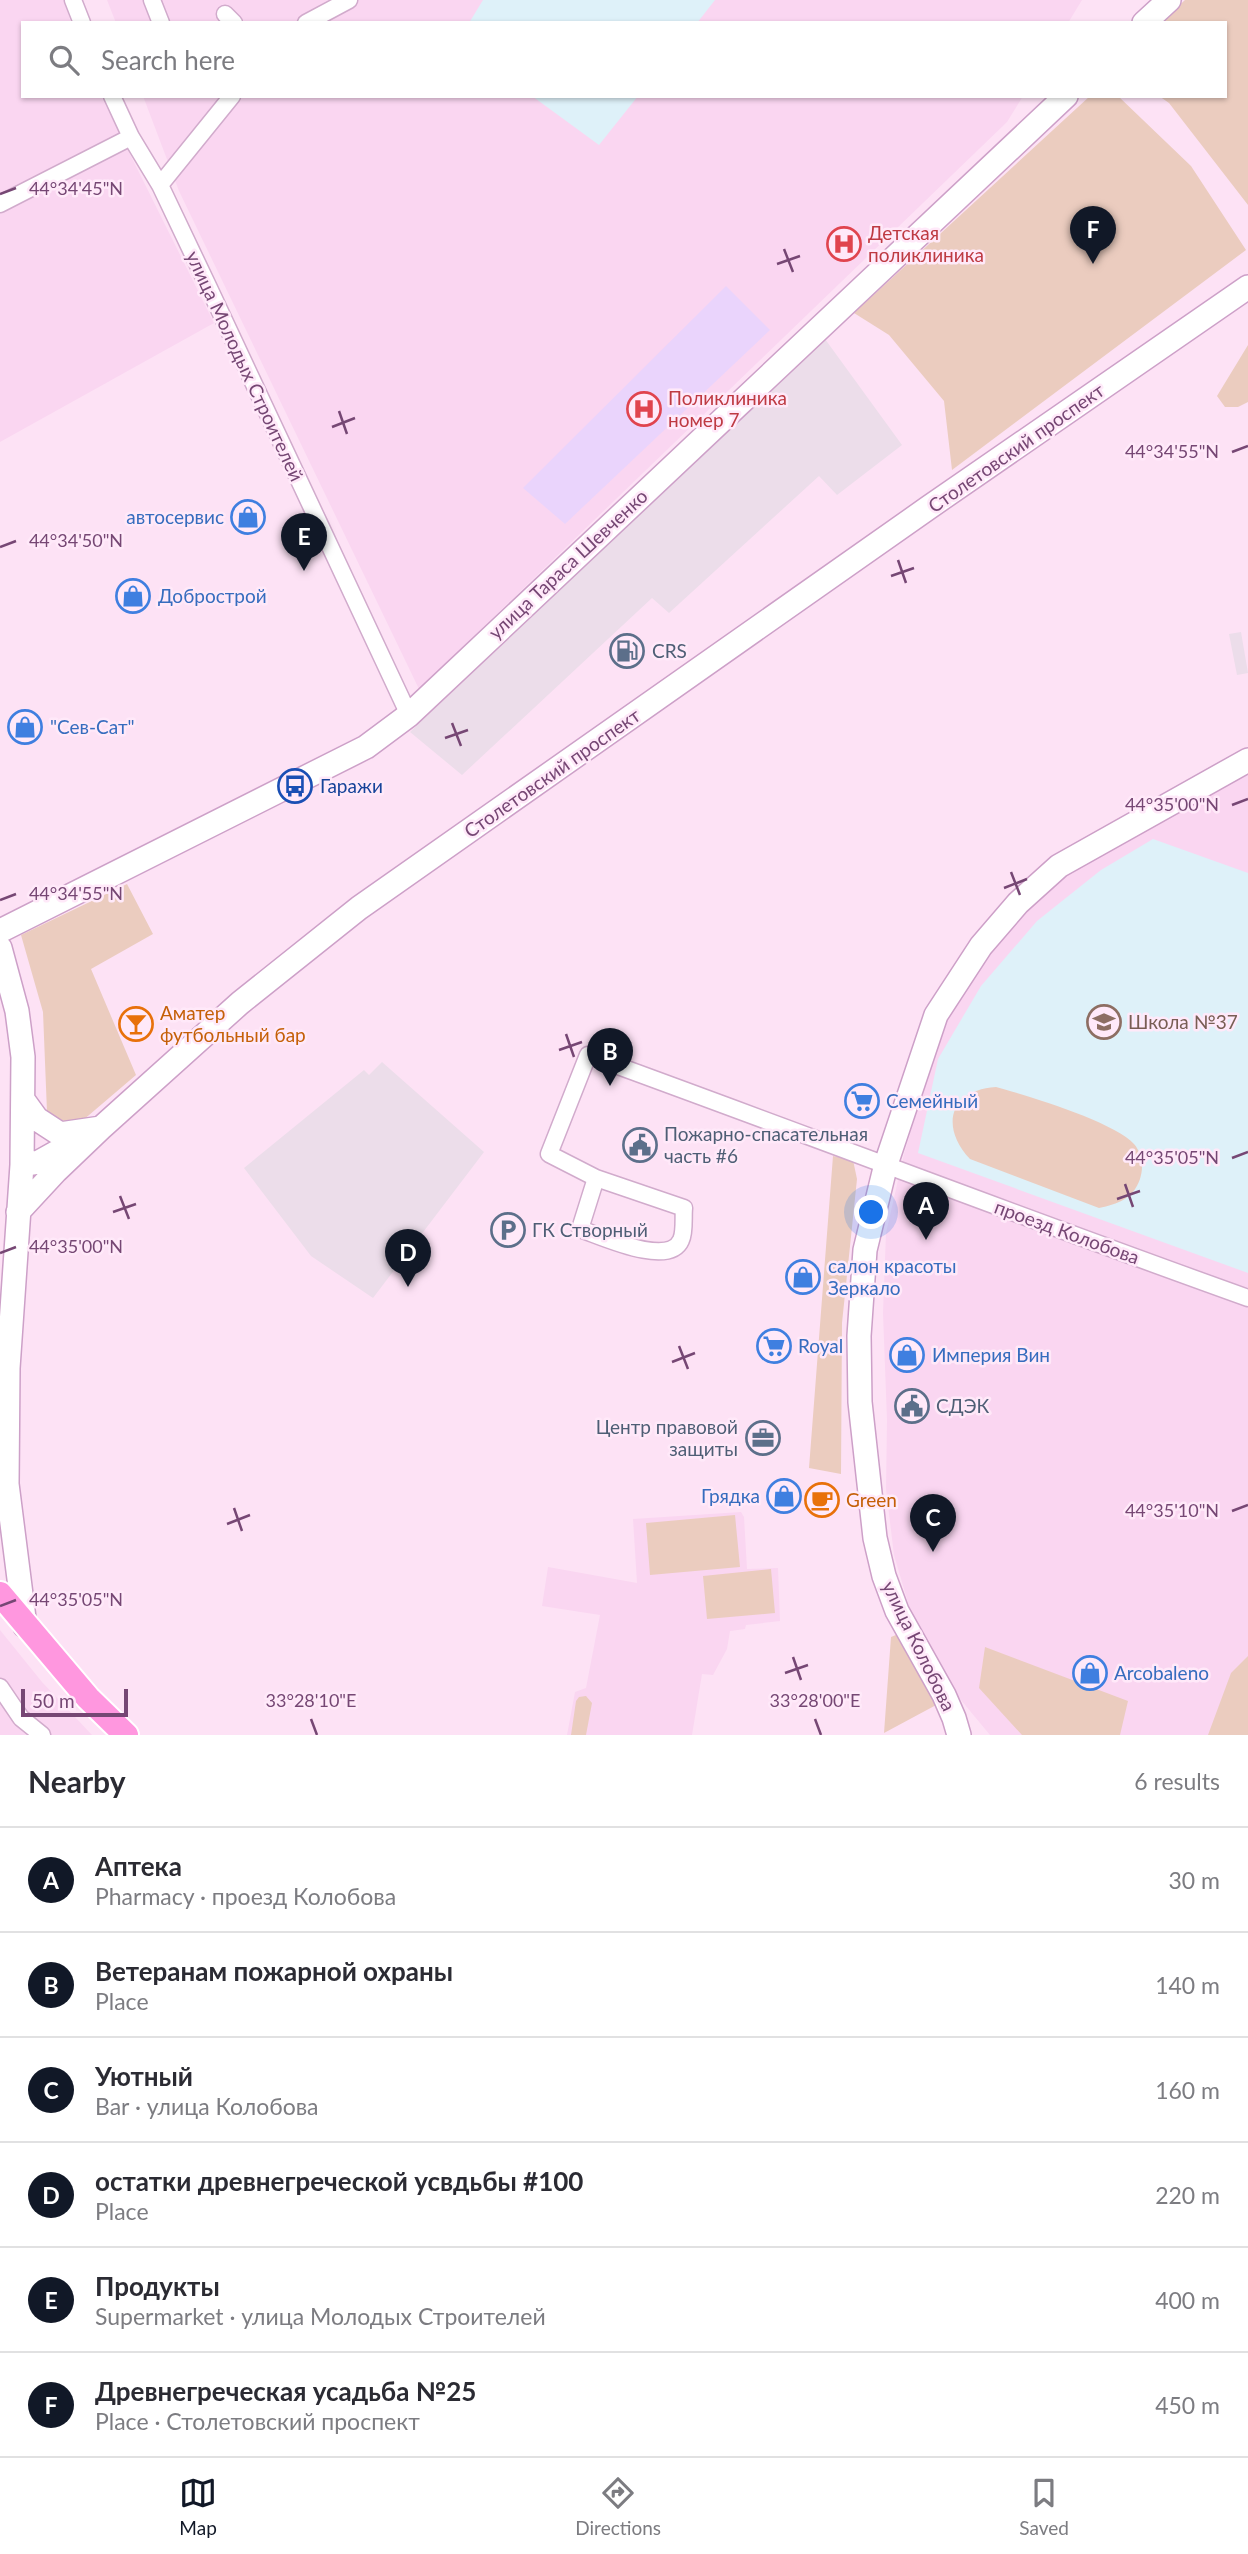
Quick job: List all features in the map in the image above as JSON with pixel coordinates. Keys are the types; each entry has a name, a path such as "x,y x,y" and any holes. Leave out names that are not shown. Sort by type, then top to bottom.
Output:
{"main road":[{"path":"0,1594 88,1698 127,1735"}],"street":[{"path":"73,0 81,21"},
{"path":"152,0 159,21"},
{"path":"310,21 349,0"},
{"path":"1146,21 1168,0"},
{"name":"улица Молодых Строителей","path":"113,98 131,137 160,185 409,715"},
{"path":"160,185 231,98"},
{"name":"улица Тараса Шевченко","path":"0,931 366,747 409,715 1064,98"},
{"path":"0,204 131,137"},
{"name":"Столетовский проспект","path":"18,1212 101,1128 240,1003 359,908 1248,287"},
{"name":"улица Колобова","path":"959,1735 944,1695 897,1611 884,1576 875,1538 860,1402 859,1336 865,1250 886,1164 936,1015 981,946 1017,903 1059,866 1248,760"},
{"path":"0,948 18,1011 23,1057 22,1165 8,1368 4,1489 25,1626"},
{"name":"проезд Колобова","path":"596,1178 549,1154 588,1055 1068,1234 1248,1298"},
{"path":"24,1101 37,1119 60,1134 101,1128"},
{"path":"22,1165 39,1162 101,1128"},
{"path":"596,1178 684,1208 681,1241 671,1251 656,1253 580,1229 596,1178"},
{"path":"0,1397 8,1368"},
{"path":"0,1687 21,1718 41,1735"}],"shaded area":[{"path":"0,0 64,0 70,21 21,21 21,98 102,98 214,323 0,442"},
{"path":"107,0 1082,0 1069,21 115,21"},
{"path":"483,0 715,0 699,21 470,21"},
{"path":"1185,0 1248,0 1248,205 1169,103 1162,98 1227,98 1227,21 1162,21"},
{"path":"144,98 1022,98 1007,122 419,689 179,191"},
{"path":"535,98 636,98 599,145"},
{"path":"1088,98 1120,98 1191,166 1246,250 952,470 944,401 889,335 854,313"},
{"name":"Поликлиника номер 7","path":"726,286 770,330 565,524 523,488"},
{"path":"825,339 902,445 837,495 819,476 669,613 652,598 462,775 410,732"},
{"path":"1248,345 1248,402 1238,407 1225,407 1217,396"},
{"path":"1241,632 1248,673 1237,675 1229,634"},
{"path":"1248,773 1248,1735 990,1735 956,1694 937,1663 909,1606 894,1555 886,1489 887,1420 883,1313 886,1233 904,1154 944,1021 989,951 1050,885 1112,845"},
{"name":"Школа №37","path":"1153,839 1248,873 1248,1273 918,1153 938,1059 981,986 1037,921 1101,870"},
{"path":"127,884 153,934 91,969 136,1075 75,1127 47,1112 43,1012 21,935"},
{"path":"382,1062 484,1152 373,1298 311,1256 244,1168 364,1070 369,1075"},
{"path":"996,1087 1090,1118 1124,1136 1137,1148 1142,1160 1137,1186 1129,1196 1099,1208 970,1159 955,1135 954,1112 968,1095"},
{"path":"833,1156 853,1160 857,1179 842,1323 841,1474 809,1468"},
{"path":"741,1512 744,1517 747,1569 778,1568 780,1621 746,1625 745,1629 730,1631 727,1649 713,1675 702,1674 692,1735 567,1735 575,1692 586,1688 600,1615 542,1606 548,1567 637,1583 633,1519"},
{"path":"735,1515 740,1567 650,1575 646,1523"},
{"path":"771,1569 775,1613 707,1619 703,1576"},
{"path":"0,1630 42,1682 92,1735 0,1735"},
{"path":"901,1633 938,1704 884,1733 891,1637"},
{"path":"985,1647 1128,1701 1120,1735 1022,1735 979,1688"},
{"path":"1248,1656 1248,1735 1208,1735 1231,1673"},
{"path":"586,1696 592,1703 586,1735 571,1735 576,1701 579,1697"}],"place":[{"name":"Детская поликлиника","path":"844,244"},
{"name":"Древнегреческая усадьба №25","path":"1093,264"},
{"name":"Поликлиника номер 7","path":"644,409"},
{"name":"автосервис","path":"248,517"},
{"name":"Продукты","path":"304,571"},
{"name":"Добрострой","path":"133,596"},
{"name":"CRS","path":"627,651"},
{"name":"\"Сев-Сат\"","path":"25,727"},
{"name":"Гаражи","path":"295,786"},
{"name":"Школа №37","path":"1104,1022"},
{"name":"Аматер футбольный бар","path":"136,1024"},
{"name":"Ветеранам пожарной охраны","path":"610,1086"},
{"name":"Семейный","path":"862,1101"},
{"name":"Пожарно-спасательная часть #6","path":"640,1145"},
{"name":"ГК Створный","path":"508,1230"},
{"name":"Аптека","path":"926,1240"},
{"name":"салон красоты Зеркало","path":"803,1277"},
{"name":"остатки древнегреческой усвдьбы #100","path":"408,1287"},
{"name":"Royal","path":"774,1346"},
{"name":"Империя Вин","path":"907,1355"},
{"name":"СДЭК","path":"912,1406"},
{"name":"Центр правовой защиты","path":"763,1438"},
{"name":"Грядка","path":"784,1496"},
{"name":"Green","path":"822,1500"},
{"name":"Уютный","path":"933,1552"},
{"name":"Arcobaleno","path":"1090,1673"}]}
